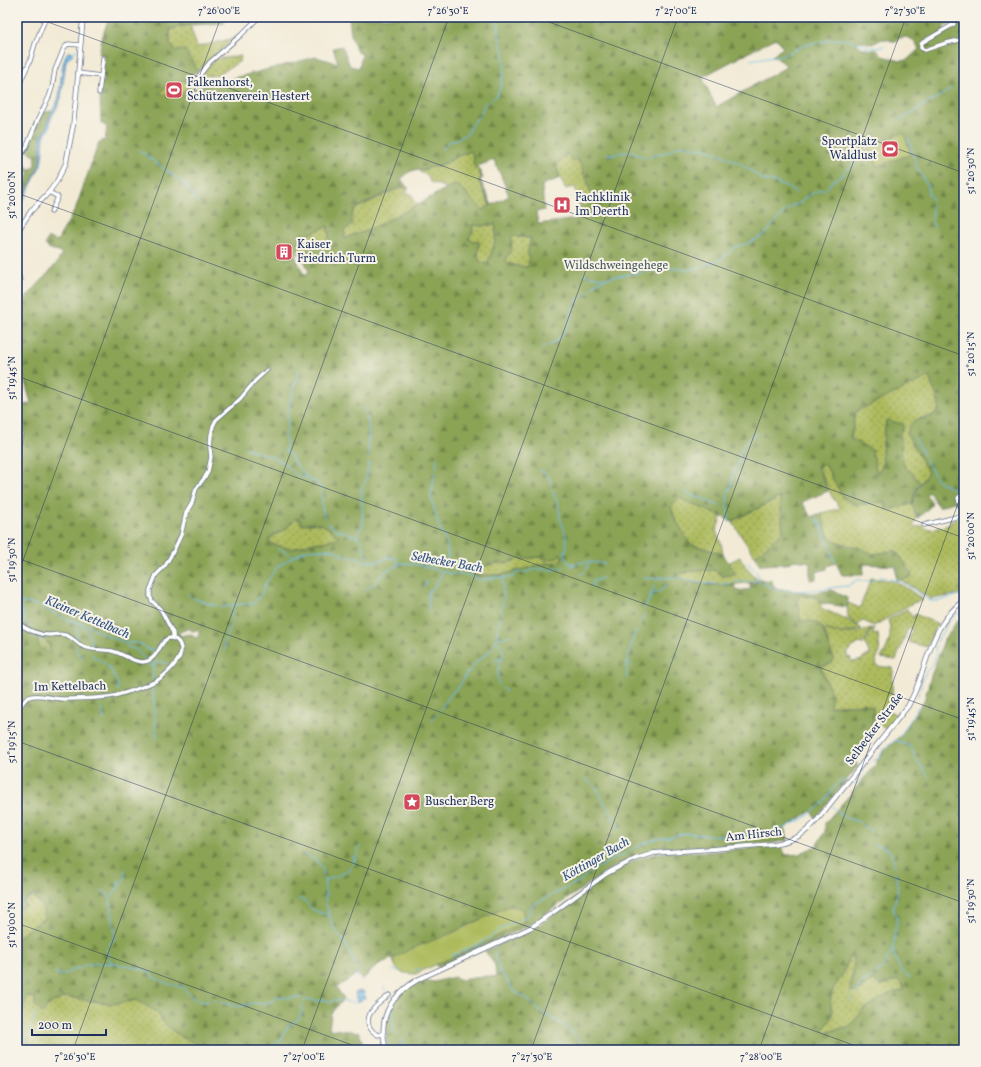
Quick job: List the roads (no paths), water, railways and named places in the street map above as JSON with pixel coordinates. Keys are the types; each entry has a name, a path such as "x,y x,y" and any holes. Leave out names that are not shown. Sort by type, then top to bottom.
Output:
{"main road":[{"path":"17,232 30,211 49,192 57,181 66,163 75,112 82,17"},
{"name":"Selbecker Straße","path":"830,804 908,706 932,642 942,624 964,600"},
{"name":"Am Hirsch","path":"383,1034 384,1021 390,1004 399,993 411,983 530,928 617,868 654,853 730,848 784,842 799,836 808,830 830,804"},
{"path":"383,1034 386,1050"}],"street":[{"path":"17,89 30,61 46,17"},
{"path":"194,81 210,62 259,17"},
{"path":"954,24 920,44 921,48 925,50 964,39"},
{"path":"17,160 26,148 50,97 55,70 64,48 68,44 80,45"},
{"path":"99,93 102,58"},
{"path":"78,74 100,76"},
{"path":"49,192 58,197 51,212"},
{"path":"17,276 20,280 17,286"},
{"path":"17,622 37,634 65,635 86,648 112,651 137,661 144,662 155,656 163,642 172,638 173,633 161,610 152,601 149,593 151,585 156,575 165,566 174,550 181,535 186,513 192,503 196,489 208,472 211,462 210,442 214,423 240,399 255,381 267,370"},
{"path":"17,399 21,420 21,432 17,450"},
{"path":"924,525 960,516 963,513 958,498 960,496 964,496"},
{"name":"Im Kettelbach","path":"17,710 28,697 37,695 61,699 107,697 120,694 154,681 174,666 180,655 180,644 172,638"},
{"path":"383,1034 378,1036 371,1029 367,1020 372,1010 388,995"}],"water":[{"path":"68,52 73,54 66,61 61,98 51,118 50,127 44,137 41,165 29,189 38,170 41,157 41,139 59,97 64,60"},
{"path":"29,189 23,201 17,207 17,204"},
{"path":"362,990 366,998 357,1002 355,993"}],"waterway":[{"path":"490,101 499,92 504,70 504,51 500,43 496,18 494,17"},
{"path":"751,60 784,55 805,45 830,40 841,39 865,45 866,47 884,46"},
{"path":"71,53 77,50"},
{"path":"900,120 951,89"},
{"path":"442,149 450,141 453,141 468,133 470,127 482,112 486,102"},
{"path":"908,137 916,165 927,185 929,195 932,197 932,200"},
{"path":"607,154 615,155 618,153 634,152 642,157 651,157 665,153 680,145 708,149 738,162 762,180 772,181 788,187 796,193"},
{"path":"139,150 186,185 198,203"},
{"path":"593,287 598,282 606,278 672,268 687,270 722,259 735,247 749,243 762,236 784,212 792,206 801,203 805,197 820,190 824,190 831,182 843,175 844,172 853,165 855,160 858,158"},
{"path":"932,204 932,219"},
{"path":"932,221 935,227"},
{"path":"584,274 605,278"},
{"path":"542,348 548,346 561,337 567,328 575,304 590,290"},
{"name":"Selbecker Bach","path":"299,370 298,380 294,384 288,411 287,432 284,434 287,443 284,450 291,456 293,461 310,481 316,482 321,488 324,517"},
{"path":"365,407 365,412"},
{"name":"Kleiner Kettelbach","path":"17,408 18,414"},
{"path":"366,417 369,426 369,457"},
{"path":"729,522 727,505 728,493 732,483 733,474 738,464 743,446 747,440 757,433"},
{"path":"915,438 937,480 962,494"},
{"name":"Kleiner Kettelbach","path":"17,463 21,443"},
{"path":"246,448 278,460 299,476 308,479"},
{"path":"436,468 437,458"},
{"path":"357,537 363,525 361,490 366,480 369,463"},
{"path":"540,470 550,479 551,484"},
{"path":"435,472 431,497 439,527 447,544 448,563 446,568"},
{"path":"551,489 558,503 560,518 565,531 567,543 565,554 567,562 575,564"},
{"path":"684,491 692,496 720,506"},
{"path":"816,517 835,562"},
{"name":"Selbecker Bach","path":"327,523 337,530 356,536 363,542"},
{"name":"Selbecker Bach","path":"363,546 364,553 373,562 384,560 388,556 392,559 395,557 398,564 407,563 419,565 453,574 467,575 480,580 500,577 509,578 513,577 517,572 528,572 536,569 551,570 564,567"},
{"path":"278,549 291,556"},
{"path":"221,607 253,604 262,593 265,584 278,566 304,551 313,549 330,549 337,551 343,556 358,557 366,562 372,562"},
{"path":"747,561 759,577"},
{"name":"Selbecker Bach","path":"571,566 583,562 605,564"},
{"name":"Selbecker Bach","path":"586,569 590,563"},
{"path":"365,590 378,580 385,571 399,565"},
{"path":"429,610 428,592 435,586 443,572"},
{"path":"580,575 584,572"},
{"name":"Selbecker Bach","path":"643,578 650,579 658,577 674,577 701,583 731,583"},
{"name":"Selbecker Bach","path":"656,581 660,577"},
{"name":"Selbecker Bach","path":"880,577 886,578"},
{"path":"495,644 503,602 503,578"},
{"path":"593,588 593,581 603,578"},
{"name":"Selbecker Bach","path":"763,583 776,590 801,591 848,586 858,579 861,581 868,581"},
{"name":"Selbecker Bach","path":"870,581 878,579"},
{"name":"Selbecker Bach","path":"890,579 906,585 931,601 939,601 964,594"},
{"path":"424,587 427,581"},
{"name":"Selbecker Bach","path":"734,582 759,581"},
{"path":"644,608 653,594 662,590 666,584"},
{"path":"649,601 654,586"},
{"path":"193,598 217,606"},
{"name":"Kleiner Kettelbach","path":"17,602 19,604 28,603 39,606 66,619 89,626 105,635 124,642 128,647 137,650 144,659"},
{"path":"19,604 25,620 31,628"},
{"path":"224,652 225,639 232,625 233,606"},
{"name":"Köttinger Bach","path":"937,642 948,622 957,614 964,612"},
{"path":"641,626 644,615"},
{"path":"74,621 76,624 77,638"},
{"path":"80,624 89,634 92,647"},
{"path":"627,679 628,656 634,633 637,631"},
{"path":"33,635 41,639 45,647"},
{"path":"497,638 510,635"},
{"path":"497,641 502,647 503,652 498,670 499,685"},
{"path":"126,642 141,644 148,650 151,649 155,652"},
{"path":"76,645 77,652 83,657"},
{"name":"Köttinger Bach","path":"920,689 924,676 935,659 936,645"},
{"path":"440,710 476,662 487,654 493,647"},
{"path":"92,654 94,657 106,664 112,672 118,685 118,691"},
{"path":"495,661 501,658"},
{"path":"628,661 633,667"},
{"path":"152,664 161,662 170,665"},
{"name":"Kleiner Kettelbach","path":"147,663 148,665 154,665 152,680"},
{"name":"Kleiner Kettelbach","path":"152,684 157,739"},
{"path":"502,688 506,692"},
{"name":"Köttinger Bach","path":"918,696 919,692"},
{"path":"104,720 101,703 118,697"},
{"name":"Köttinger Bach","path":"898,738 918,707"},
{"path":"432,720 437,714"},
{"path":"895,740 910,746 915,757 928,776"},
{"name":"Köttinger Bach","path":"873,761 879,757 885,748 896,740"},
{"name":"Köttinger Bach","path":"852,783 858,783 861,780 863,769 866,765"},
{"path":"585,779 596,787 621,830"},
{"name":"Köttinger Bach","path":"451,956 479,944 500,929 527,916 534,904 580,881 597,867 602,866 613,858 621,856 634,848 656,839 681,834 689,833 739,836 750,833 763,833 784,828 806,817 823,803 836,785 845,780"},
{"path":"832,806 843,817 859,822"},
{"path":"862,825 871,831"},
{"path":"874,844 887,849"},
{"path":"885,845 890,851 895,866"},
{"path":"325,880 340,875 348,870 354,862 360,846"},
{"path":"304,854 317,861 322,867 326,904 332,924 346,944 356,966"},
{"path":"352,856 354,861"},
{"path":"113,963 109,960 107,953 107,948 114,939 115,933 110,899 125,878 125,869"},
{"path":"849,1002 860,985 882,969 893,947 897,920 893,908 898,888 895,872"},
{"path":"118,880 119,887"},
{"path":"102,890 110,898"},
{"path":"298,899 305,901 314,910 330,916"},
{"path":"893,949 898,965 910,978"},
{"path":"494,950 500,974 506,978 509,985 515,992 528,1000 541,1012 563,1025 572,1032 582,1044"},
{"path":"55,972 58,975 62,975 76,968 79,969 84,965 93,964 117,963 120,965 128,965 146,970 151,973 153,977 167,983 183,987 197,1000 205,1002 209,1001"},
{"name":"Köttinger Bach","path":"414,971 422,968"},
{"name":"Köttinger Bach","path":"393,970 399,971"},
{"path":"358,971 358,978 362,982"},
{"path":"214,1000 238,1007 254,1003 265,1004 273,1000 276,996 301,998"},
{"name":"Köttinger Bach","path":"304,1002 308,999 331,1002 334,1000 353,1003 357,1002"},
{"name":"Köttinger Bach","path":"271,1050 281,1040 288,1026 300,1018 302,1005"},
{"path":"393,1009 393,1030 401,1038 401,1050"},
{"path":"21,1050 36,1012"},
{"path":"402,1042 406,1050"}],"place":[{"name":"Falkenhorst, Schützenverein Hestert","path":"174,90"},
{"name":"Sportplatz Waldlust","path":"890,149"},
{"name":"Fachklinik Im Deerth","path":"562,205"},
{"name":"Kaiser Friedrich Turm","path":"284,252"},
{"name":"Buscher Berg","path":"412,802"}],"park label":[{"name":"Wildschweingehege","path":"616,266"}]}
